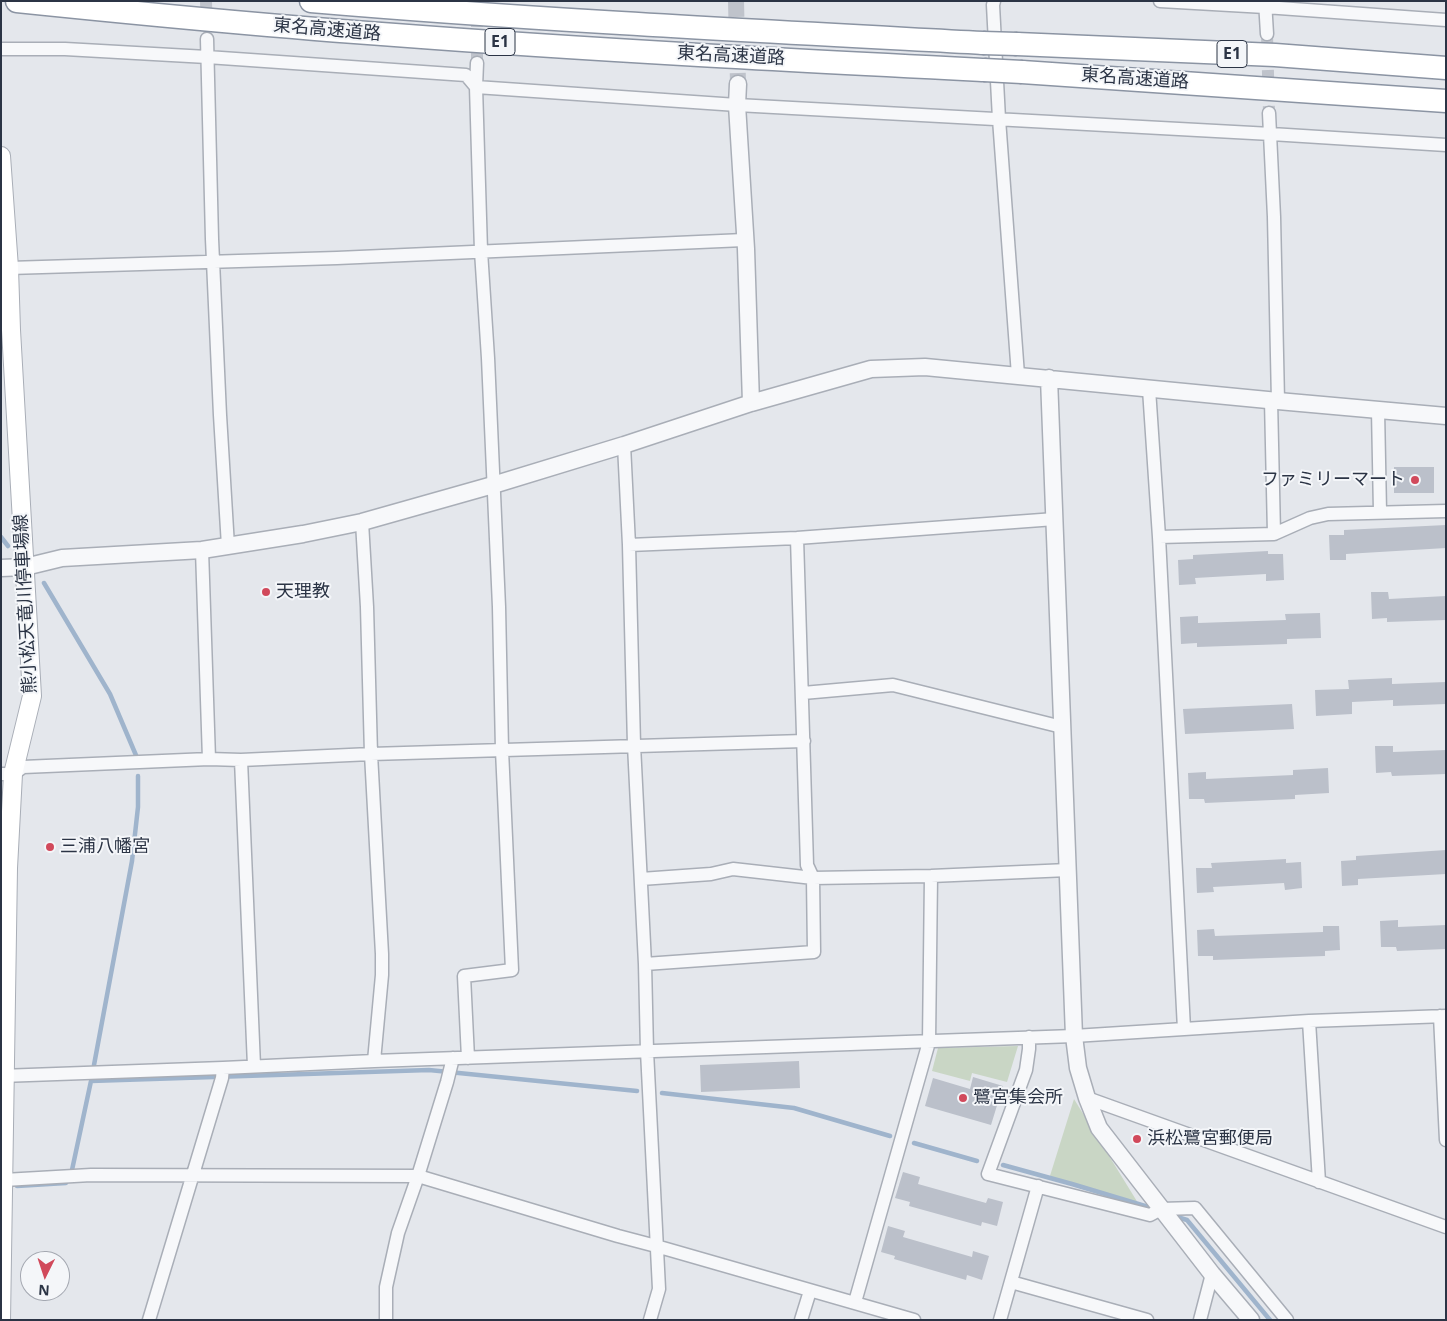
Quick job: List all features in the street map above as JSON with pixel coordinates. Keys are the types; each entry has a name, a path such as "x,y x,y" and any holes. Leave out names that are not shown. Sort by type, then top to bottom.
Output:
{"highway":[{"name":"東名高速道路","path":"17,1 186,18 397,35 756,58 1022,72 1446,101"},
{"name":"東名高速道路","path":"310,1 756,31 1275,55 1446,68"}],"main road":[{"name":"熊小松天竜川停車場線","path":"1,156 9,268 6,330 25,567 32,696 7,774 4,868 4,1180 1,1320"}],"street":[{"path":"994,1 999,119 1018,375"},
{"path":"1160,1 1265,4 1446,20"},
{"path":"1265,4 1267,34"},
{"path":"207,39 212,239 228,546"},
{"path":"1,49 65,48 466,75 476,87 737,105 1446,145"},
{"path":"468,1058 464,976 512,970 502,750 499,607 488,358 481,251 476,87 477,63"},
{"path":"738,84 737,105 751,403"},
{"path":"1269,113 1271,134 1274,534"},
{"path":"9,268 214,262 744,240"},
{"path":"1,568 25,567 62,558 202,550 303,534 362,522 493,485 624,445 751,403 871,369 925,367 1446,416"},
{"path":"1049,378 1074,1036 1078,1068 1099,1128 1159,1210 1175,1225 1212,1274 1251,1320"},
{"path":"1149,389 1159,537 1184,1029"},
{"path":"1378,410 1380,512"},
{"path":"624,445 629,545 634,745 659,1289 650,1320"},
{"path":"1159,537 1274,534 1310,518 1328,514 1446,511"},
{"path":"629,545 797,538 1054,518"},
{"path":"362,522 367,607 371,754 382,954 382,975 374,1061"},
{"path":"645,964 814,952 812,878 807,865 797,538"},
{"path":"202,550 209,759"},
{"path":"803,693 893,685 1062,727"},
{"path":"7,774 23,767 209,759 241,760 634,745 804,741"},
{"path":"241,760 254,1066"},
{"path":"641,879 711,874 733,869 812,878 931,876 1068,870"},
{"path":"855,1302 930,1042 931,876"},
{"path":"3,1076 223,1073 254,1066 374,1061 452,1061 468,1058 1074,1036 1309,1021 1443,1016 1446,1140"},
{"path":"1309,1021 1319,1182"},
{"path":"1029,1037 1026,1070 988,1174 1159,1210 1194,1208 1287,1320"},
{"path":"386,1320 386,1287 398,1233 418,1176 452,1061"},
{"path":"149,1320 223,1073"},
{"path":"1087,1098 1446,1227"},
{"path":"4,1180 91,1175 418,1176 618,1236 914,1320"},
{"path":"1000,1320 1038,1186"},
{"path":"1200,1320 1212,1274"},
{"path":"1011,1282 1147,1320"},
{"path":"801,1320 810,1290"}],"green space":[{"path":"1018,1046 1007,1082 972,1073 970,1081 932,1071 938,1048"},
{"path":"1074,1099 1138,1203 1049,1179"}],"building":[{"path":"1394,467 1434,467 1434,493 1394,493"},
{"path":"1446,525 1446,548 1346,554 1346,560 1330,560 1329,535 1344,535 1344,530"},
{"path":"1268,551 1268,554 1283,554 1284,580 1266,581 1266,574 1195,578 1196,584 1179,585 1178,560 1193,559 1193,555"},
{"path":"1371,592 1388,592 1389,599 1446,596 1446,620 1387,622 1387,618 1372,619"},
{"path":"1320,613 1321,638 1287,639 1287,644 1197,647 1197,643 1181,644 1180,617 1198,616 1198,623 1286,620 1285,614"},
{"path":"1392,678 1392,684 1446,682 1446,704 1393,706 1393,700 1352,702 1352,714 1316,716 1315,690 1349,689 1348,680"},
{"path":"1292,704 1294,729 1185,734 1183,709"},
{"path":"1375,746 1393,746 1393,752 1446,750 1446,774 1392,776 1391,772 1376,773"},
{"path":"1328,768 1329,793 1295,795 1295,799 1205,803 1204,799 1189,799 1188,773 1206,772 1206,779 1293,775 1293,770"},
{"path":"1446,850 1446,874 1358,879 1358,885 1342,886 1341,861 1356,860 1356,856"},
{"path":"1286,859 1286,863 1301,862 1302,888 1285,890 1284,883 1213,887 1214,892 1197,893 1196,868 1212,868 1211,863"},
{"path":"1398,920 1398,927 1446,925 1446,949 1397,951 1396,947 1381,947 1380,921"},
{"path":"1323,926 1339,926 1340,950 1325,951 1325,956 1213,960 1213,956 1198,956 1197,930 1214,929 1215,936 1323,932"},
{"path":"799,1061 800,1088 701,1092 700,1065"},
{"name":"鷺宮集会所","path":"973,1077 1003,1086 991,1125 925,1106 933,1078 970,1089"},
{"path":"903,1172 920,1177 918,1184 986,1203 988,1198 1003,1202 997,1226 982,1222 981,1226 909,1206 910,1202 895,1198"},
{"path":"888,1226 905,1231 903,1237 972,1257 973,1251 989,1256 982,1280 967,1275 966,1280 894,1259 895,1256 881,1252"}],"waterway":[{"path":"1,537 8,546"},
{"path":"44,583 110,694 138,760"},
{"path":"94,1065 132,861 138,807 138,776"},
{"path":"72,1170 91,1081 429,1070 637,1091"},
{"path":"662,1093 794,1108 890,1136"},
{"path":"914,1143 977,1161"},
{"path":"1003,1165 1155,1209"},
{"path":"17,1186 66,1183"},
{"path":"1174,1216 1187,1220 1270,1320"}],"tunnel":[{"path":"206,1 207,39"},
{"path":"477,1 477,63"},
{"path":"736,1 738,84"},
{"path":"1267,34 1269,113"}],"place":[{"name":"ファミリーマート","path":"1415,480"},
{"name":"天理教","path":"266,592"},
{"name":"三浦八幡宮","path":"50,847"},
{"name":"鷺宮集会所","path":"963,1098"},
{"name":"浜松鷺宮郵便局","path":"1137,1139"}]}
